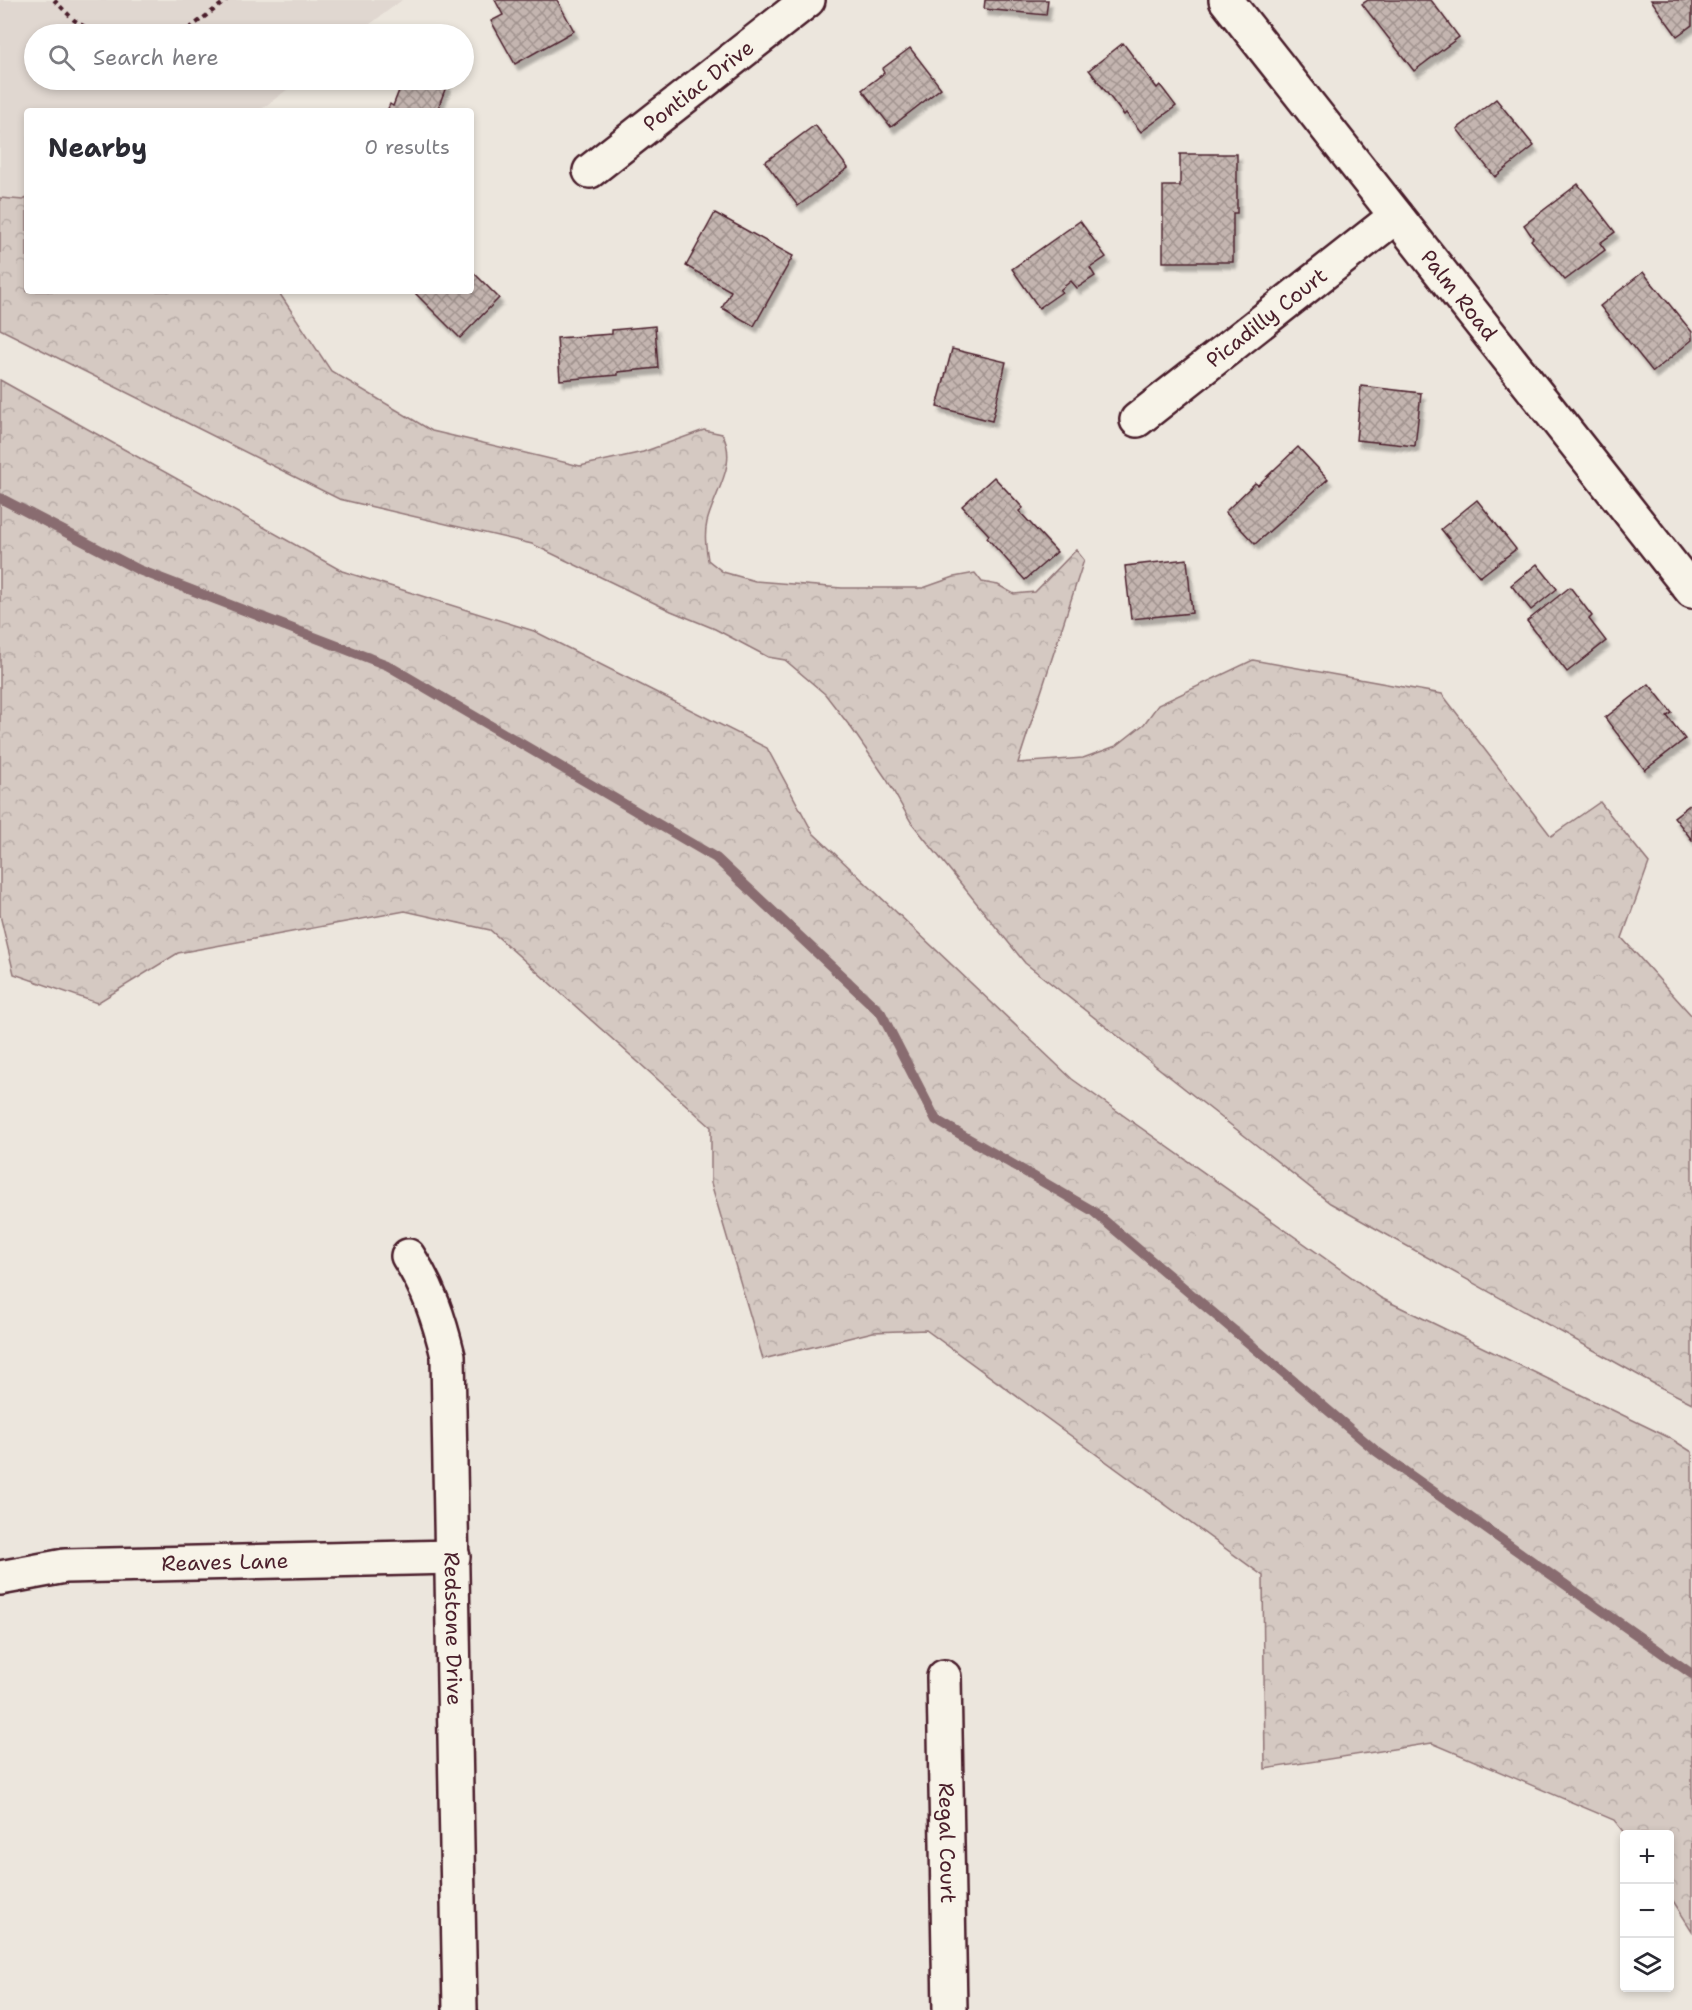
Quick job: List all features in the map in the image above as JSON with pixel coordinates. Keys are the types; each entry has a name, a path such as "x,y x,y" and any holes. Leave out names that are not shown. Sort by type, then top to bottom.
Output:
{"street":[{"name":"Pontiac Drive","path":"590,171 808,0"},
{"name":"Palm Road","path":"1226,0 1692,591"},
{"name":"Picadilly Court","path":"1137,420 1396,216"},
{"name":"Redstone Drive","path":"408,1256 418,1271 437,1312 448,1356 460,2010"},
{"name":"Reaves Lane","path":"0,1578 65,1566 453,1557"},
{"name":"Regal Court","path":"944,1677 950,2010"}],"path":[{"path":"54,0 80,24"},
{"path":"195,24 227,0"}],"shaded area":[{"path":"0,0 402,0 370,24 24,24 24,90 287,90 263,108 24,108 24,212 0,214"}],"green space":[{"path":"0,198 24,200 24,294 280,294 331,371 432,431 580,466 643,452 704,430 722,434 727,445 727,467 710,511 705,536 708,560 723,572 755,581 842,588 923,588 954,577 975,573 982,582 998,585 1014,594 1035,592 1076,550 1084,560 1018,763 1083,758 1116,746 1144,724 1158,705 1253,660 1442,694 1551,836 1600,802 1649,863 1622,938 1692,1016 1692,1403 1330,1203 1025,963 911,822 887,780 825,694 785,660 768,657 715,629 671,611 532,544 339,499 0,329"},
{"path":"0,380 342,571 534,631 767,748 813,833 1072,1079 1381,1298 1670,1438 1692,1452 1692,1931 1674,1902 1674,1830 1622,1830 1614,1820 1432,1743 1265,1769 1263,1576 926,1330 873,1332 763,1359 711,1183 711,1127 490,930 405,911 178,953 97,1003 14,974 0,915"}],"building":[{"path":"495,0 557,0 574,31 515,64 491,21 503,15"},
{"path":"985,0 1048,0 1046,15 984,9"},
{"path":"1368,0 1431,0 1459,37 1414,71 1362,4"},
{"path":"1651,0 1692,0 1692,25 1677,36"},
{"path":"1123,43 1157,88 1160,85 1176,106 1141,132 1126,113 1124,115 1089,70"},
{"path":"910,48 941,88 891,127 862,90 884,73 882,69"},
{"path":"399,90 445,90 438,108 388,108 390,104 393,106"},
{"path":"1496,99 1534,146 1495,177 1457,129"},
{"path":"815,125 848,168 798,206 765,162"},
{"path":"1180,154 1237,154 1237,213 1233,213 1233,262 1163,262 1163,186 1180,186"},
{"path":"1578,184 1615,232 1600,243 1605,250 1565,280 1531,240 1533,238 1524,225"},
{"path":"715,213 793,256 754,326 722,308 731,291 686,266"},
{"path":"1080,221 1106,257 1090,268 1095,276 1077,288 1071,281 1060,290 1062,292 1039,308 1012,269"},
{"path":"1643,272 1692,332 1692,340 1653,372 1600,306"},
{"path":"474,273 499,298 460,338 416,294 474,294"},
{"path":"655,326 658,368 618,372 618,375 560,380 557,338 612,334 612,330"},
{"path":"952,349 1006,362 992,421 937,407"},
{"path":"1361,386 1421,393 1415,446 1356,440"},
{"path":"1298,447 1328,479 1255,544 1225,512"},
{"path":"994,477 1023,508 1019,511 1057,552 1025,580 962,506"},
{"path":"1477,500 1516,549 1480,577 1441,529"},
{"path":"1187,559 1192,613 1131,619 1125,566"},
{"path":"1537,564 1557,589 1531,610 1511,585"},
{"path":"1570,587 1592,616 1589,619 1606,641 1567,672 1527,621"},
{"path":"1649,684 1672,713 1667,716 1685,739 1645,770 1605,718"},
{"path":"1692,803 1692,840 1674,817"}],"waterway":[{"path":"0,498 139,570 387,665 716,858 881,1013 936,1120 1093,1211 1376,1451 1692,1674"}]}
